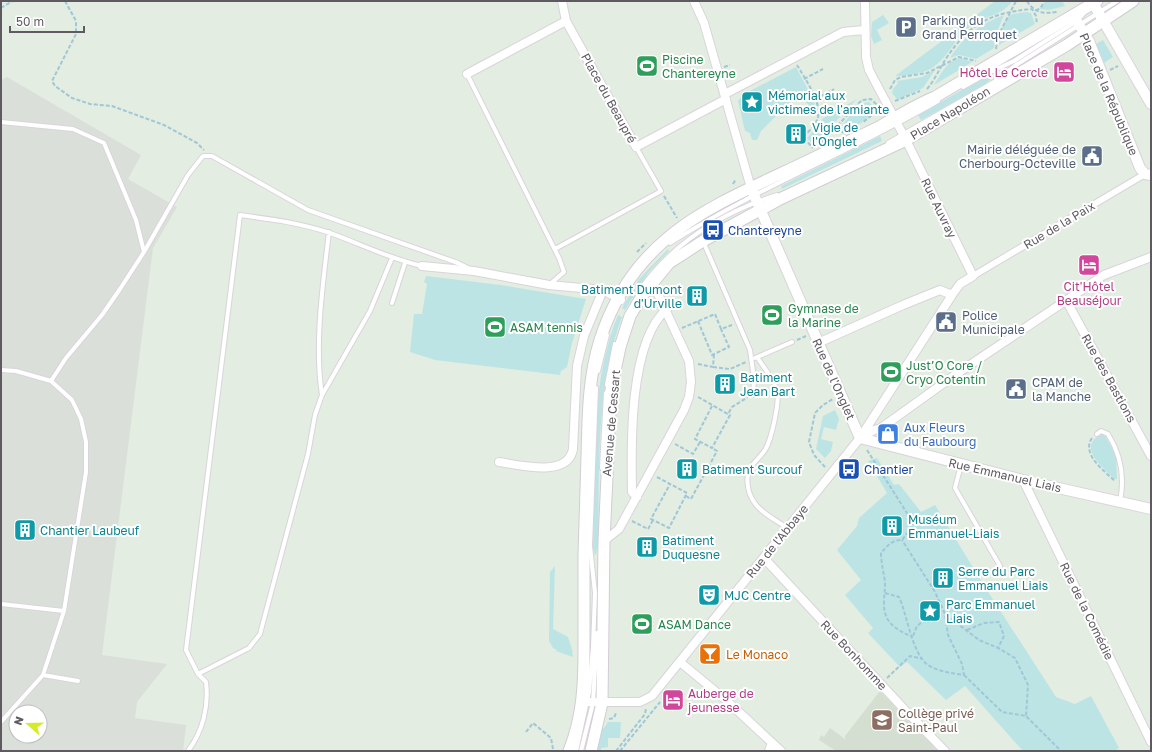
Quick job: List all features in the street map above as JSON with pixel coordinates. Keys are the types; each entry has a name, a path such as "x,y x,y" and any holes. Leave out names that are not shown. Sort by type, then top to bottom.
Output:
{"main road":[{"name":"Place Napoléon","path":"755,198 879,127 896,121 935,97 1079,24 1101,17 1133,1"},
{"name":"Place Napoléon","path":"755,198 904,137 1079,24 1095,2"},
{"name":"Avenue de Cessart","path":"591,702 604,541 608,424 612,379 630,316 652,281 669,263 703,241 755,198"},
{"name":"Avenue de Cessart","path":"591,702 584,676 584,556 588,401 593,368 600,341 637,267 665,239 697,216 726,199 755,198"},
{"path":"569,751 580,718 591,702"},
{"path":"591,702 591,751"}],"street":[{"name":"Place du Beaupré","path":"562,1 566,21 636,147 843,32 864,30"},
{"path":"694,1 704,23 755,198"},
{"name":"Rue Auvray","path":"865,1 864,30 866,57 869,70 973,276"},
{"name":"Place de la République","path":"1095,2 1101,17 1151,104"},
{"path":"467,74 566,21"},
{"name":"Place de la République","path":"1079,24 1140,168 1149,173"},
{"name":"Rue de la Paix","path":"973,276 1149,173"},
{"name":"Rue de l'Onglet","path":"755,198 860,438"},
{"path":"860,438 874,430 881,428 955,375 1104,275 1151,257"},
{"path":"422,266 474,271 549,285 602,290 620,299"},
{"name":"Rue de l'Abbaye","path":"646,700 662,685 860,438 952,295 960,284 973,276"},
{"path":"604,541 620,529 684,410 690,393 691,372 689,362 652,281"},
{"path":"499,462 552,468 561,466 570,459 573,449 577,366 584,336 602,290"},
{"path":"818,343 940,290 952,295"},
{"name":"Rue des Bastions","path":"1066,300 1151,456"},
{"path":"637,497 632,492 632,436 633,404 637,378 650,335 659,316 666,309"},
{"name":"Rue Emmanuel Liais","path":"860,438 961,465 1151,509"},
{"name":"Rue de la Comédie","path":"1023,480 1151,742"},
{"name":"Rue Bonhomme","path":"764,558 881,685 945,751"},
{"path":"680,662 726,700 781,751"},
{"path":"591,702 646,700"},
{"path":"769,751 772,743"}],"lane":[{"path":"1101,17 1116,1"},
{"path":"467,74 564,272 549,285"},
{"path":"1,122 73,129 104,143 136,220 144,252"},
{"path":"554,249 661,191 636,147"},
{"path":"51,381 66,358 102,315 144,252 188,175 203,156 212,156 308,210 458,263 474,271"},
{"path":"581,751 591,702 597,647 603,420 608,375 619,332 635,297 666,258 696,234 755,198"},
{"path":"188,751 197,738 208,698 206,682 198,674 186,650 240,215 277,220 329,232 392,258 406,263 422,266"},
{"path":"322,395 318,370 324,276 329,232"},
{"path":"703,241 739,322 751,360 754,378 753,395"},
{"path":"198,674 249,648 260,634 308,454 315,415 322,395 370,311 392,258"},
{"path":"392,303 406,263"},
{"path":"576,751 591,702 595,593 590,546 596,381 608,334 620,299"},
{"path":"751,360 792,342"},
{"path":"757,358 772,380 778,392 778,401 766,450 750,468 748,487 753,501 758,507 788,529"},
{"path":"1,370 16,371 51,381 72,400 80,419 86,442 86,472 64,610 43,675 1,722"},
{"path":"1097,434 1101,431 1108,434 1120,455 1123,486 1120,502"},
{"path":"961,465 955,488 1000,566"},
{"path":"1,604 64,610"},
{"path":"43,675 78,681"}],"path":[{"path":"1,8 13,1"},
{"path":"65,1 76,21 76,34 52,81 55,86 72,98 90,104 112,106 164,125 197,143 208,155"},
{"path":"990,53 996,50 998,36 1016,1"},
{"path":"1027,1 1036,16 1037,26"},
{"path":"1036,11 1042,6 1043,1"},
{"path":"893,99 897,102 927,89 957,44 970,29 988,18 1009,12 1032,9 1036,11 1055,13 1060,11"},
{"path":"890,93 890,87 895,80 901,77 927,73 959,57 978,61"},
{"path":"797,64 816,99 819,115 815,124 803,137 814,149"},
{"path":"804,79 823,69"},
{"path":"816,99 834,89"},
{"path":"808,153 838,126 862,100 871,98 877,105 877,112 859,125"},
{"path":"838,126 845,134"},
{"path":"661,191 679,221"},
{"path":"676,331 715,314 729,347 714,354"},
{"path":"698,321 712,355 714,354"},
{"path":"721,329 739,322"},
{"path":"792,342 814,332"},
{"path":"713,367 714,354"},
{"path":"689,362 730,369 751,360"},
{"path":"690,393 728,414"},
{"path":"712,448 730,415 728,414 732,407 744,398 753,395"},
{"path":"832,474 814,455 809,442 816,413 819,408 841,396"},
{"path":"650,474 687,493 686,496 691,499 717,451 695,439 712,406"},
{"path":"1097,434 1090,441 1090,453 1103,469 1123,486"},
{"path":"860,438 912,520 912,527 902,540"},
{"path":"668,440 693,454 700,442"},
{"path":"626,518 648,529 670,484"},
{"path":"653,520 669,528 686,496"},
{"path":"902,540 895,540 888,544 881,553 885,593 883,603 887,618 896,630 912,637"},
{"path":"902,540 929,580 942,607 945,614 948,635 962,664 964,675"},
{"path":"885,593 899,597 912,637 923,659 928,664 938,670 964,675 1002,712 1026,716 1061,751"},
{"path":"912,637 918,626 942,607"},
{"path":"945,614 979,640 1016,658 1028,685 1026,716"},
{"path":"967,630 984,623 999,622 1004,636 998,648"},
{"path":"881,685 910,656 923,659"},
{"path":"620,751 663,698"},
{"path":"616,751 646,714 646,700"},
{"path":"614,718 616,713"},
{"path":"526,732 533,723 551,738 553,749 555,751"}],"shaded area":[{"path":"995,1 1012,1 1004,10 969,27 959,37 946,55 930,69 923,72 895,76"},
{"path":"1045,1 1062,1 1065,6 1049,10 1040,9"},
{"path":"1026,12 1031,13 1035,24 999,45 1005,21 1012,14"},
{"path":"883,15 889,23 877,30 882,40 874,44 871,36 872,22"},
{"path":"1004,15 995,37 994,48 976,59 959,55 950,58 961,43 973,32 987,22"},
{"path":"1103,40 1113,57 1104,63 1096,44"},
{"path":"961,58 972,62 934,85 948,65 956,59"},
{"path":"796,67 814,101 815,111 811,114 808,104 797,97 794,98 761,131 757,140 752,140 750,133 745,131 738,101 744,94"},
{"path":"935,70 923,88 899,99 897,99 892,93 893,89 898,83 897,81 922,77"},
{"path":"991,76 992,78 984,85 921,120 918,115 981,79"},
{"path":"7,77 141,155 128,179 177,207 153,248 102,655 167,664 137,702 135,718 186,725 183,751 1,751 1,84 3,79"},
{"path":"857,99 813,145 807,138 821,123 822,119"},
{"path":"869,102 873,106 875,112 854,128 842,131 841,127 853,112 861,105"},
{"path":"880,136 882,141 782,189 781,186"},
{"path":"668,249 669,251 648,273 625,310 622,308 639,279"},
{"name":"ASAM tennis","path":"426,276 501,285 586,299 572,343 567,367 561,371 560,375 435,360 410,352 414,314 422,314 427,284 424,282"},
{"path":"618,315 622,317 613,344 603,400 599,458 598,544 595,555 592,545 595,428 602,370"},
{"path":"835,410 839,419 836,430 824,427 821,439 833,442 831,451 825,458 816,449 823,416"},
{"path":"1104,434 1116,455 1117,479 1114,479 1098,462 1091,451 1091,445 1095,439"},
{"name":"Parc Emmanuel Liais","path":"877,458 894,485 899,484 921,512 935,505 983,584 1056,697 1075,704 1091,696 1119,748 1114,751 1023,751 965,686 946,700 907,662 900,667 868,633 873,628 845,595 861,580 837,550 857,526 859,518 887,493 868,461"},
{"path":"555,566 553,629 568,637 573,657 556,651 557,650 553,648 549,641 550,572"},
{"name":"Collège privé Saint-Paul","path":"880,691 938,751 836,751 819,740 821,735 824,737 830,728 845,739 845,736"},
{"path":"608,722 621,722 620,738 608,738 608,747 601,748 601,751 595,751 601,727 604,728"}],"place":[{"name":"Parking du Grand Perroquet","path":"906,27"},
{"name":"Piscine Chantereyne","path":"647,66"},
{"name":"Hôtel Le Cercle","path":"1064,72"},
{"name":"Mémorial aux victimes de l'amiante","path":"752,102"},
{"name":"Vigie de l'Onglet","path":"796,134"},
{"name":"Mairie déléguée de Cherbourg-Octeville","path":"1092,156"},
{"name":"Chantereyne","path":"713,230"},
{"name":"Cit'Hôtel Beauséjour","path":"1089,265"},
{"name":"Batiment Dumont d'Urville","path":"697,296"},
{"name":"Gymnase de la Marine","path":"772,315"},
{"name":"Police Municipale","path":"946,322"},
{"name":"ASAM tennis","path":"495,327"},
{"name":"Just’O Core / Cryo Cotentin","path":"891,372"},
{"name":"Batiment Jean Bart","path":"725,384"},
{"name":"CPAM de la Manche","path":"1016,389"},
{"name":"Aux Fleurs du Faubourg","path":"888,434"},
{"name":"Batiment Surcouf","path":"687,469"},
{"name":"Chantier","path":"849,469"},
{"name":"Muséum Emmanuel-Liais","path":"892,526"},
{"name":"Chantier Laubeuf","path":"25,530"},
{"name":"Batiment Duquesne","path":"647,547"},
{"name":"Serre du Parc Emmanuel Liais","path":"943,578"},
{"name":"MJC Centre","path":"709,595"},
{"name":"Parc Emmanuel Liais","path":"930,611"},
{"name":"ASAM Dance","path":"642,624"},
{"name":"Le Monaco","path":"710,654"},
{"name":"Auberge de jeunesse","path":"673,700"},
{"name":"Collège privé Saint-Paul","path":"882,720"}]}
